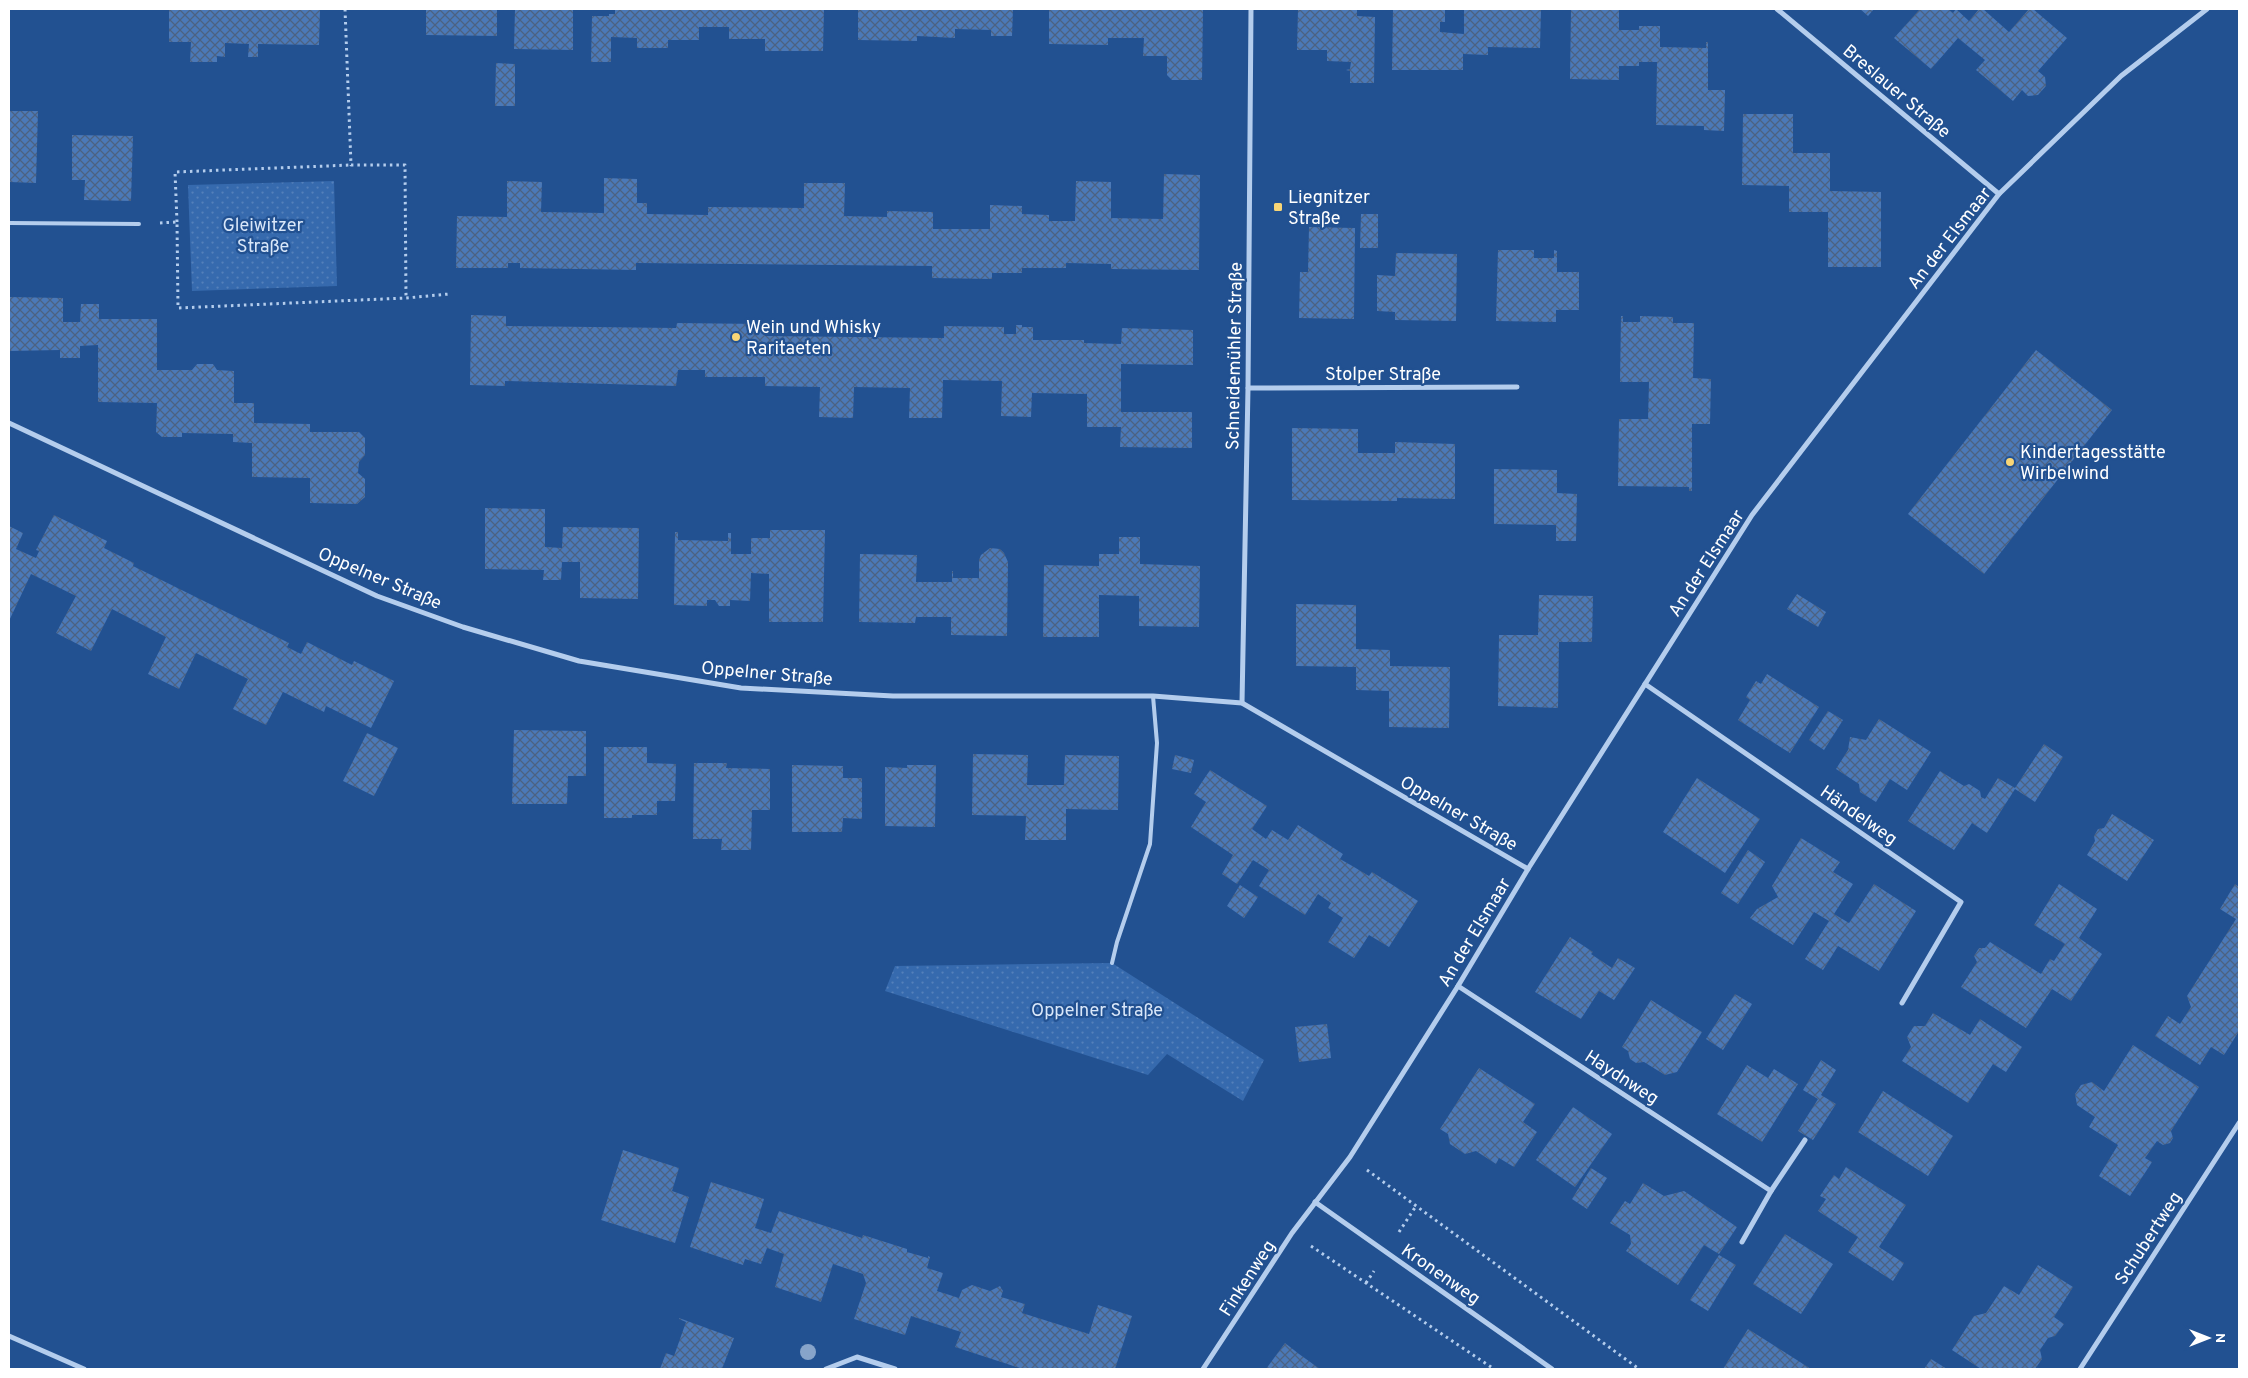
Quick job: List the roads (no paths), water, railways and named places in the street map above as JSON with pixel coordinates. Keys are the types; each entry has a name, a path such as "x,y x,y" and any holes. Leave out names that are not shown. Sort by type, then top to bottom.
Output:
{"street":[{"name":"Schneidemühler Straße","path":"1242,703 1248,388 1251,9"},
{"name":"Breslauer Straße","path":"1777,9 1999,194"},
{"name":"An der Elsmaar","path":"1315,1202 1350,1157 1458,986 1528,869 1752,515 1999,194 2121,76 2207,9"},
{"name":"Stolper Straße","path":"1248,388 1517,387"},
{"name":"Oppelner Straße","path":"9,423 377,596 463,627 579,661 741,688 893,696 1153,696 1242,703 1528,869"},
{"name":"Händelweg","path":"1645,684 1961,902 1902,1003"},
{"name":"Haydnweg","path":"1458,986 1771,1191"},
{"name":"Schubertweg","path":"2080,1369 2239,1123"},
{"path":"1742,1242 1771,1191 1805,1140"},
{"name":"Finkenweg","path":"1203,1369 1292,1233 1315,1202"},
{"name":"Kronenweg","path":"1315,1202 1552,1369"},
{"path":"9,1336 84,1369"},
{"path":"826,1369 857,1357 895,1369"}],"lane":[{"path":"9,223 139,224"},
{"path":"1112,963 1117,942 1150,844 1157,743 1153,696"}],"place":[{"name":"Liegnitzer Straße","path":"1278,207"},
{"name":"Wein und Whisky Raritaeten","path":"736,337"},
{"name":"Kindertagesstätte Wirbelwind","path":"2010,462"}],"park label":[{"name":"Gleiwitzer Straße","path":"263,235"}]}
